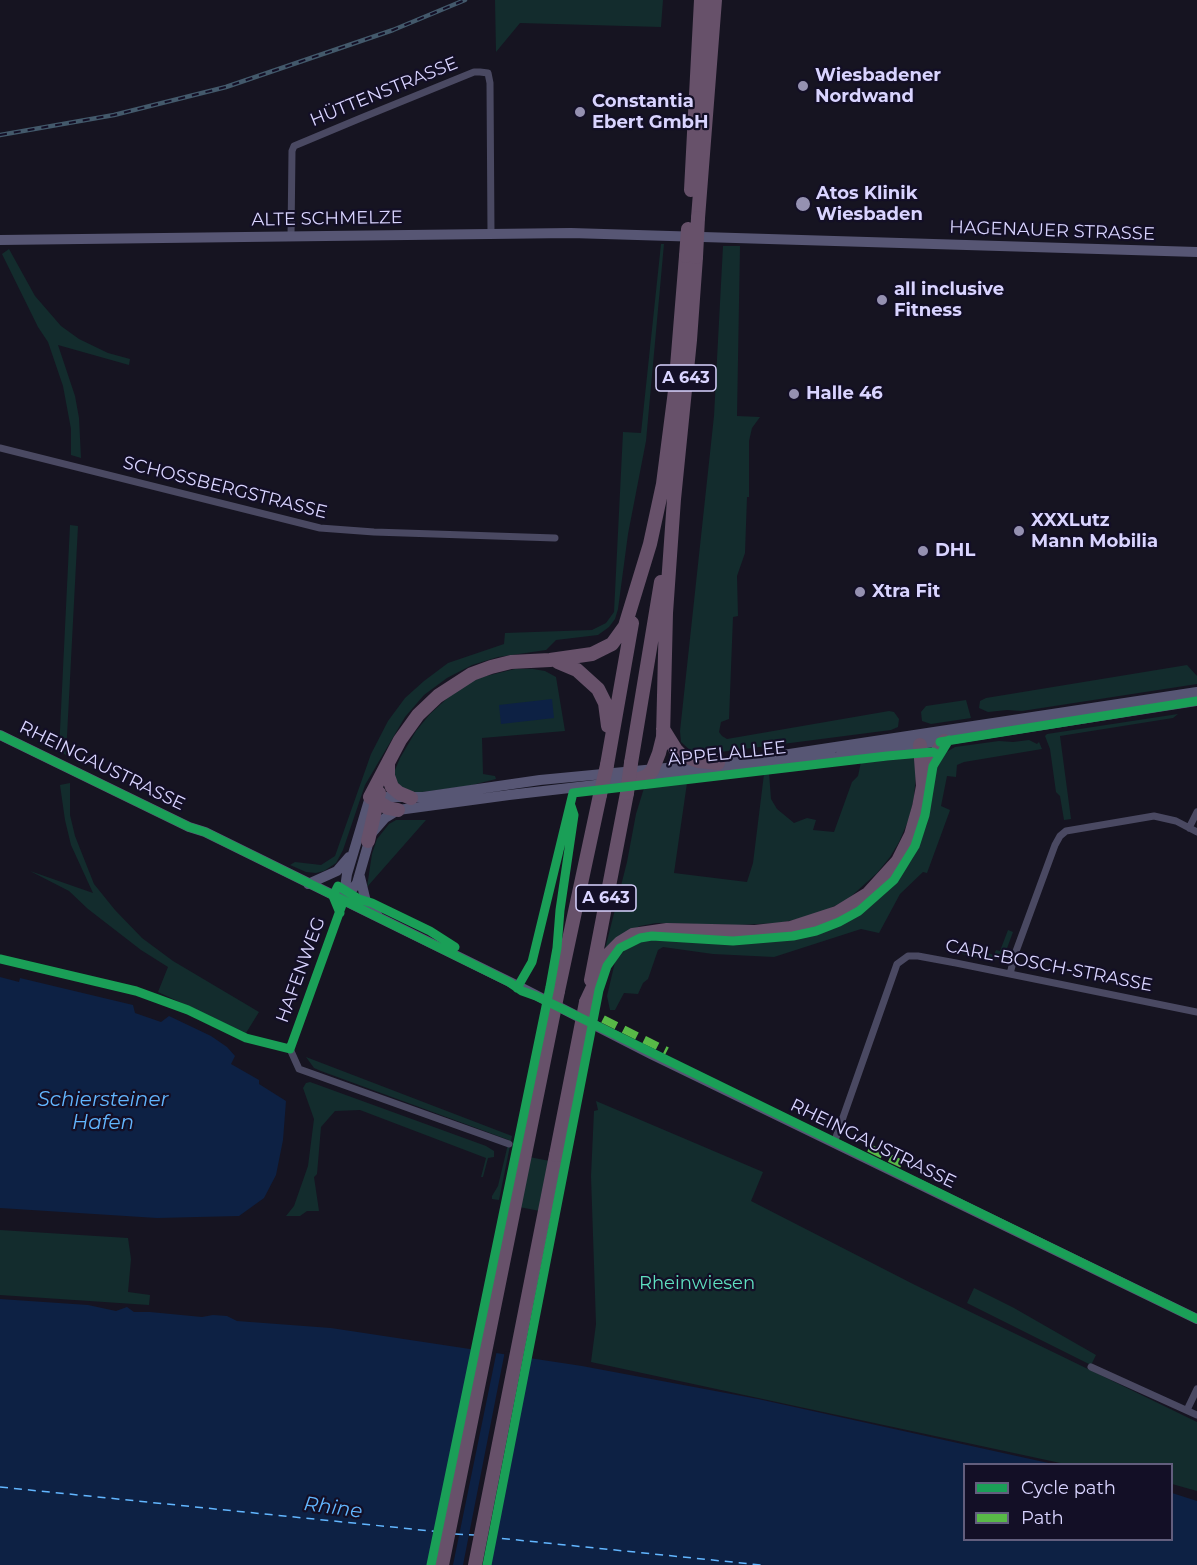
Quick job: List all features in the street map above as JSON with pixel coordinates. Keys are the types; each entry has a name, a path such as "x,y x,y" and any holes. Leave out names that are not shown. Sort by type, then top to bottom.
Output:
{"highway":[{"path":"696,0 698,36"},
{"name":"A 643","path":"694,218 700,0"},
{"name":"A 643","path":"442,1565 558,991 607,765 639,581 663,484 691,256 714,0"},
{"name":"A 643","path":"475,1565 632,763 674,499 690,340 691,256"},
{"path":"636,780 650,775 661,745 666,613 674,499"},
{"path":"368,841 375,799 382,775 400,740 418,715 432,701 455,684 482,670 511,662 550,660 592,654 612,644 625,626 639,581"},
{"path":"550,660 561,662 577,670 592,682 602,696 609,722 607,765"},
{"path":"663,729 681,755 698,761 718,764"},
{"path":"920,740 923,786"},
{"path":"586,1002 608,956 620,943 633,935 667,930 738,933 773,931 823,919 854,904 878,885 898,861 913,828 930,764 944,741"},
{"path":"388,762 388,776 392,787 411,798"},
{"path":"375,799 388,808 398,810"}],"main road":[{"name":"ALTE SCHMELZE","path":"0,240 571,233 654,236"},
{"name":"HAGENAUER STRASSE","path":"654,236 1197,252"},
{"name":"ÄPPELALLEE","path":"398,810 474,799 779,765 1197,692"},
{"name":"ÄPPELALLEE","path":"375,799 458,793 517,783 654,768 718,764 920,740 944,741 1197,702"},
{"name":"RHEINGAUSTRASSE","path":"0,735 1197,1319"},
{"path":"343,902 352,853 375,799"},
{"path":"343,902 351,894 360,876 368,841 380,822 398,810"},
{"path":"308,884 337,871 352,853"},
{"path":"360,876 368,905 382,920"}],"street":[{"name":"HÜTTENSTRASSE","path":"291,236 292,151 299,143 474,72 488,73 490,83 491,234"},
{"name":"SCHOSSBERGSTRASSE","path":"0,448 320,528 555,538"},
{"path":"1189,828 1197,812"},
{"path":"1010,974 1015,954 1058,838 1064,832 1072,828 1154,816 1168,818 1197,832"},
{"name":"HAFENWEG","path":"343,902 290,1049 299,1069 509,1144"},
{"name":"CARL-BOSCH-STRASSE","path":"834,1143 897,964 904,958 914,955 1197,1012"},
{"path":"1091,1367 1197,1415"},
{"path":"1187,1410 1197,1389"}],"green space":[{"path":"495,0 663,0 661,27 520,23 496,52"},
{"path":"661,244 664,244 646,441 615,619 598,635 556,640 546,650 498,657 472,665 447,678 424,695 405,717 365,785 343,850 336,863 316,873 306,872 290,865 295,862 321,865 335,856 371,754 388,721 405,698 424,681 448,663 504,644 505,633 592,630 606,623 614,612 623,432 641,433"},
{"path":"723,246 740,246 737,416 760,417 752,428 749,441 749,497 747,497 745,553 737,576 738,616 733,617 729,719 721,722 719,732 727,739 889,711 894,712 899,719 898,727 891,730 705,754 692,752 681,742 680,731 714,416"},
{"path":"9,249 35,296 61,326 79,339 108,353 130,359 129,365 58,345 75,396 79,418 81,458 71,455 71,429 63,386 48,342 38,327 2,254"},
{"path":"70,525 78,526 66,755 59,751"},
{"path":"1187,665 1197,676 1197,684 1022,711 988,712 979,708 980,701 986,698"},
{"path":"515,669 545,671 556,677 565,731 482,738 483,774 495,776 496,779 468,786 415,793 401,789 394,777 395,770 416,731 430,714 466,684 482,677"},
{"path":"966,700 971,718 931,724 922,721 921,712 926,706"},
{"path":"1178,714 1173,718 1060,736 1071,819 1064,820 1060,796 1056,792 1050,749 1045,736 1047,734"},
{"path":"1029,740 1037,744 1039,742 1042,749 964,762 957,765 956,777 947,776 941,806 950,810 927,873 923,872 900,894 879,933 861,929 774,957 713,954 663,947 658,950 648,979 643,983 638,994 624,993 615,1010 610,1010 607,996 615,962 625,950 642,939 652,937 756,943 795,938 841,924 859,913 896,882 913,858 927,824 935,768 943,754 955,747 999,741"},
{"path":"915,756 917,763 914,797 909,819 899,842 877,873 847,900 826,910 779,923 736,925 656,923 640,926 619,936 605,949 644,788 687,783 674,873 747,882 753,863 764,774 769,773 771,799 777,809 794,823 807,818 816,820 813,830 834,832 852,782 858,776 861,762"},
{"path":"70,783 70,815 75,836 94,884 142,938 173,961 259,1012 246,1033 158,992 168,967 141,950 88,909 69,891 30,871 93,893 71,845 65,820 60,785"},
{"path":"396,820 426,820 367,887 372,854 377,839 389,824"},
{"path":"1008,930 1013,932 1006,951 1000,959 991,960 962,954 965,945 994,955 996,950 1000,951"},
{"path":"306,1057 512,1136 499,1200 492,1199 492,1196 498,1186 509,1140 321,1071 314,1068"},
{"path":"310,1082 486,1146 494,1151 494,1157 488,1158 483,1177 481,1177 486,1158 360,1110 335,1111 321,1127 317,1174 314,1177 319,1211 307,1211 300,1216 286,1216 294,1206 308,1166 314,1119 303,1088 306,1083"},
{"name":"Rheinwiesen","path":"596,1101 763,1172 751,1201 915,1285 1197,1422 1197,1491 1173,1484 1173,1463 1060,1463 591,1362 596,1324 591,1176 594,1111 598,1110"},
{"path":"519,1155 560,1163 550,1213 509,1205"},
{"path":"0,1230 128,1238 131,1259 128,1292 150,1295 149,1305 0,1295"},
{"path":"974,1288 1096,1355 1091,1365 967,1303"}],"water":[{"path":"552,699 554,718 501,724 499,705"},
{"name":"Schiersteiner Hafen","path":"0,977 19,982 20,978 133,1005 135,1013 161,1022 169,1016 211,1036 227,1047 235,1056 231,1064 259,1080 259,1084 286,1101 283,1140 276,1175 264,1198 239,1216 157,1218 0,1208"},
{"name":"Rhine","path":"0,1299 88,1305 116,1311 127,1307 134,1312 202,1317 227,1316 237,1321 331,1328 582,1366 758,1399 1048,1463 963,1463 963,1541 1173,1541 1173,1493 1197,1501 1197,1565 0,1565"}],"pier":[{"path":"473,1346 497,1350 453,1565 428,1565"},
{"path":"505,1351 530,1355 489,1565 463,1565"}],"ferry route":[{"path":"0,1487 441,1532"},
{"path":"455,1534 474,1535"},
{"path":"488,1537 761,1565"}],"railway":[{"path":"0,135 114,115 226,87 393,30 465,0"}],"marked path":[{"path":"603,1019 667,1051"},
{"path":"869,1148 902,1164"}],"cycle path":[{"path":"940,742 1197,701"},
{"path":"0,735 189,827 205,832 509,982 522,991 1197,1319"},
{"path":"487,1565 599,990 607,966 620,948 640,938 652,936 733,941 793,936 816,931 859,911 894,880 915,846 925,815 933,766 949,740"},
{"path":"517,988 532,962 573,793 887,756 933,752 939,755"},
{"path":"431,1565 550,987 574,815 571,806"},
{"path":"340,913 333,896 338,886 359,899 430,931 455,947"},
{"path":"0,959 136,991 188,1010 246,1038 290,1049 342,905"}],"place":[{"name":"Wiesbadener Nordwand","path":"803,86"},
{"name":"Constantia Ebert GmbH","path":"580,112"},
{"name":"Atos Klinik Wiesbaden","path":"803,204"},
{"name":"all inclusive Fitness","path":"882,300"},
{"name":"Halle 46","path":"794,394"},
{"name":"XXXLutz Mann Mobilia","path":"1019,531"},
{"name":"DHL","path":"923,551"},
{"name":"Xtra Fit","path":"860,592"}]}
